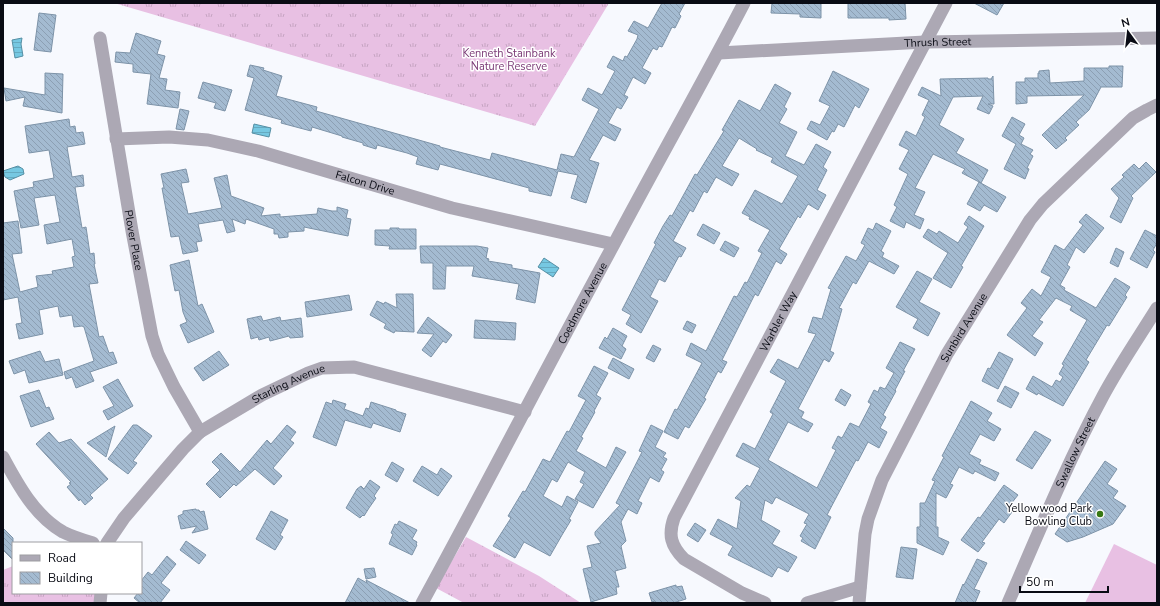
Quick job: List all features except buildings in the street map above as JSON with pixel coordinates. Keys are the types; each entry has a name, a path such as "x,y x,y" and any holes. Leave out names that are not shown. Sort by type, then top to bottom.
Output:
{"street":[{"name":"Coedmore Avenue","path":"422,603 525,412 613,244 719,53 744,3"},
{"name":"Warbler Way","path":"765,603 742,598 684,559 672,543 672,525 946,3"},
{"name":"Plover Place","path":"100,38 116,139 152,336 158,354 174,387 200,432"},
{"name":"Thrush Street","path":"719,53 925,42 1157,38"},
{"name":"Sunbird Avenue","path":"859,603 864,534 868,519 882,480 947,354 1030,220 1043,204 1133,118 1157,105"},
{"name":"Falcon Drive","path":"116,139 168,137 215,142 258,151 452,208 613,244"},
{"name":"Swallow Street","path":"1008,603 1069,464 1103,395 1157,308"},
{"name":"Starling Avenue","path":"108,542 124,518 183,449 200,432 269,392 308,373 322,368 354,367 525,412"},
{"path":"3,457 13,476 37,510 53,525 73,537 90,542"},
{"path":"807,603 860,587"}],"green space":[{"name":"Kenneth Stainbank Nature Reserve","path":"114,3 609,3 535,126"},
{"path":"466,537 539,576 581,603 464,603 436,588"},
{"path":"1114,544 1157,565 1157,603 1085,603"},
{"path":"12,566 12,594 95,594 95,603 3,603 3,570"}],"water":[{"path":"22,38 21,44 23,56 15,58 12,40"},
{"path":"254,124 271,128 269,137 252,133"},
{"path":"18,166 23,169 24,174 10,180 5,177 3,171"},
{"path":"544,258 559,268 553,277 538,267"}],"place":[{"name":"Yellowwood Park Bowling Club","path":"1100,514"}]}
